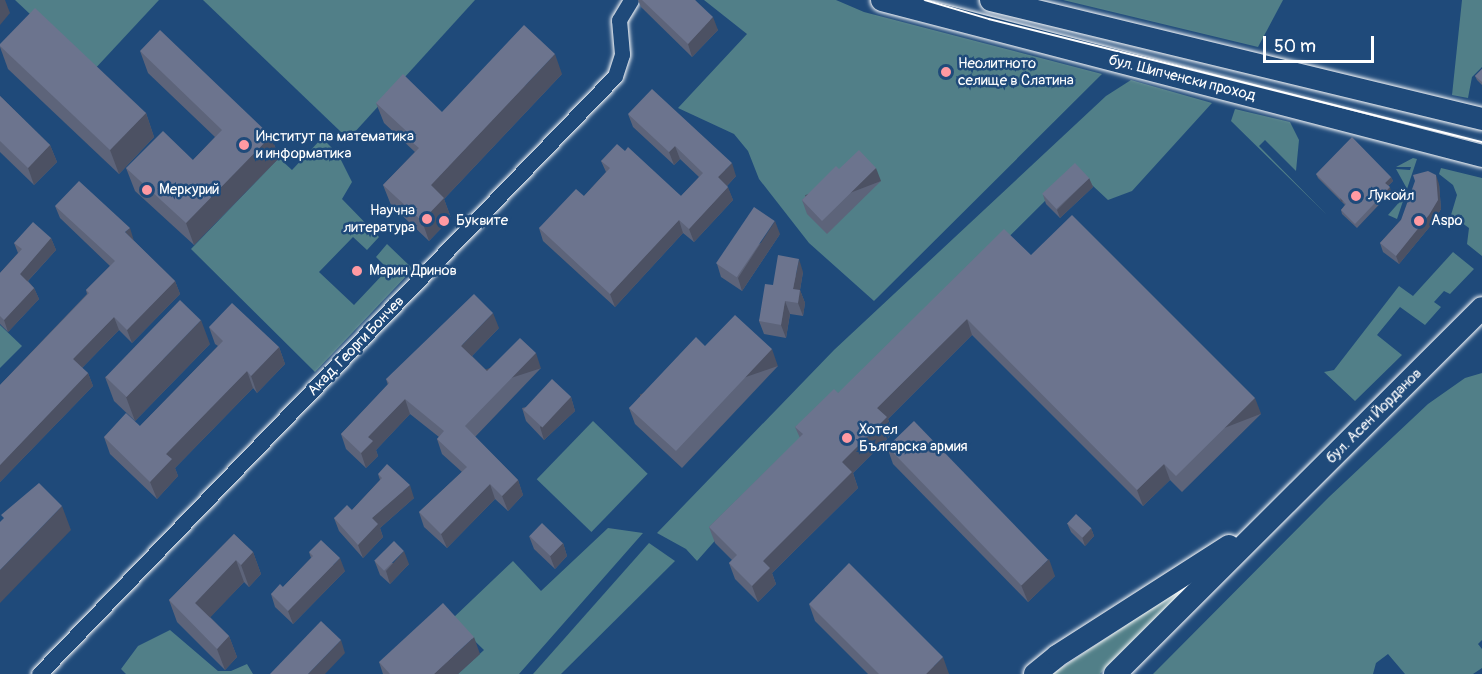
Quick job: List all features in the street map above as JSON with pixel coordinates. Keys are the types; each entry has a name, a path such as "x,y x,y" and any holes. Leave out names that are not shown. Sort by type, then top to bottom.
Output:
{"main road":[{"name":"бул. Шипченски проход","path":"882,0 1481,156"},
{"name":"бул. Шипченски проход","path":"991,0 1482,119"},
{"name":"бул. Асен Йорданов","path":"1115,674 1482,308"},
{"name":"бул. Асен Йорданов","path":"1035,674 1057,656 1265,522"}],"street":[{"name":"Акад. Георги Бончев","path":"39,674 615,76 622,54 619,20 631,0"}],"green space":[{"path":"15,0 159,0 92,72"},
{"path":"203,0 475,0 353,134 341,132"},
{"path":"704,0 836,0 864,12 1102,74 874,301 809,243 759,179 748,151 734,134 678,108 747,34"},
{"path":"1063,0 1283,0 1258,47"},
{"path":"1462,0 1482,0 1482,67 1472,77 1468,98 1452,95"},
{"path":"1131,80 1212,103 1132,191 1108,200 1078,172 1051,195 802,442 697,561 686,549 657,533 834,350 1106,96"},
{"path":"1235,109 1290,122 1299,140 1296,171 1265,140 1259,146 1327,215 1231,121"},
{"path":"322,138 338,154 352,182 342,199 379,237 367,250 353,237 319,272 354,305 388,269 376,257 387,244 413,269 315,372 191,249 279,158 292,170"},
{"path":"1413,158 1417,159 1397,219 1388,215 1402,199 1406,187 1396,169 1410,170 1411,167 1396,167"},
{"path":"1441,168 1482,178 1482,256 1467,244 1469,228 1451,215 1457,195 1453,185 1439,174"},
{"path":"1453,252 1474,269 1450,294 1444,291 1434,302 1441,307 1425,325 1400,307 1377,335 1402,355 1355,401 1324,372 1334,370 1399,286 1413,296"},
{"path":"0,325 22,346 0,368"},
{"path":"1482,373 1482,640 1478,644 1482,649 1482,668 1473,674 1405,674 1388,654 1376,663 1373,674 1153,674 1329,497 1428,404 1465,378"},
{"path":"593,421 648,474 591,532 537,479"},
{"path":"608,528 643,533 519,674 458,674 484,650 452,619 513,561 541,591"},
{"path":"649,543 675,561 561,674 533,674"},
{"path":"1182,588 1182,592 1100,674 1052,674"},
{"path":"170,630 218,671 231,671 247,664 253,674 126,674 121,669 138,646"}],"building":[{"path":"642,0 695,0 713,17 688,44"},
{"path":"35,8 146,113 110,150 0,46"},
{"path":"524,25 555,54 431,185 444,198 422,221 383,185 419,148 413,143 416,140 376,103 403,74 442,112"},
{"path":"160,30 271,136 186,223 126,168 163,131 193,160 222,130 140,51"},
{"path":"1482,69 1482,82 1475,76"},
{"path":"652,89 732,163 718,177 728,187 689,229 679,220 610,294 539,228 576,189 584,196 610,168 601,161 617,144 625,151 628,147 681,196 703,173 675,146 669,152 628,114"},
{"path":"0,96 50,145 28,168 0,141"},
{"path":"1352,137 1391,177 1385,183 1390,187 1355,224 1341,210 1346,204 1316,174"},
{"path":"859,150 876,168 822,221 802,200 836,166 839,169"},
{"path":"1075,163 1089,178 1056,209 1042,194"},
{"name":"Aspo","path":"1428,171 1436,175 1438,200 1429,215 1396,256 1380,243 1401,220 1415,181 1413,175"},
{"path":"79,181 130,228 125,232 175,281 127,330 114,317 73,359 88,373 0,465 0,385 89,293 86,290 115,261 55,206"},
{"path":"754,207 775,221 737,277 716,263"},
{"path":"1072,215 1255,398 1176,476 1164,464 1137,490 967,319 877,408 887,417 842,462 852,472 763,561 770,568 752,586 729,563 737,555 709,527 803,434 795,427 834,389 838,393 1004,229 1031,255"},
{"path":"33,222 51,238 20,274 34,288 4,320 0,316 0,273 22,249 14,243"},
{"path":"778,255 799,259 793,289 800,290 798,303 785,301 781,325 759,321 765,284 773,285"},
{"path":"474,294 493,313 461,346 487,371 520,338 536,353 465,426 518,480 502,496 490,484 441,534 419,512 467,467 437,439 444,431 405,399 368,437 373,441 361,453 341,434 389,383 386,379"},
{"path":"180,300 201,320 127,397 106,377"},
{"path":"232,303 279,347 251,376 247,371 166,454 172,459 150,482 104,437 126,413 140,426 223,341 209,327"},
{"path":"735,315 772,349 676,451 629,408 696,337 705,346"},
{"path":"552,379 571,397 542,427 523,410"},
{"path":"914,421 1048,560 1021,586 887,447"},
{"path":"387,464 410,485 372,518 378,524 358,545 334,518 347,505 352,510 382,478 378,474"},
{"path":"39,483 62,506 0,570 0,522 4,518 1,515"},
{"path":"1076,514 1091,528 1082,538 1067,524"},
{"path":"542,523 563,543 550,556 529,536"},
{"path":"234,534 253,552 241,565 236,560 195,603 229,636 217,649 169,600"},
{"path":"321,540 340,558 288,611 271,594 280,584 283,587 313,556 309,552"},
{"path":"394,541 404,551 384,571 374,561"},
{"path":"849,563 943,657 926,674 879,674 809,604"},
{"path":"443,603 474,637 434,674 390,674 379,662"},
{"path":"321,621 341,640 308,674 270,674"}],"tram line":[{"path":"925,0 989,19 1482,142"}],"place":[{"name":"Неолитното селище в Слатина","path":"946,72"},
{"name":"Институт па математика и информатика","path":"244,145"},
{"name":"Меркурий","path":"147,190"},
{"name":"Лукойл","path":"1356,196"},
{"name":"Научна литература","path":"427,219"},
{"name":"Буквите","path":"444,221"},
{"name":"Aspo","path":"1419,221"},
{"name":"Марин Дринов","path":"357,271"},
{"name":"Хотел Българска армия","path":"847,438"}]}
